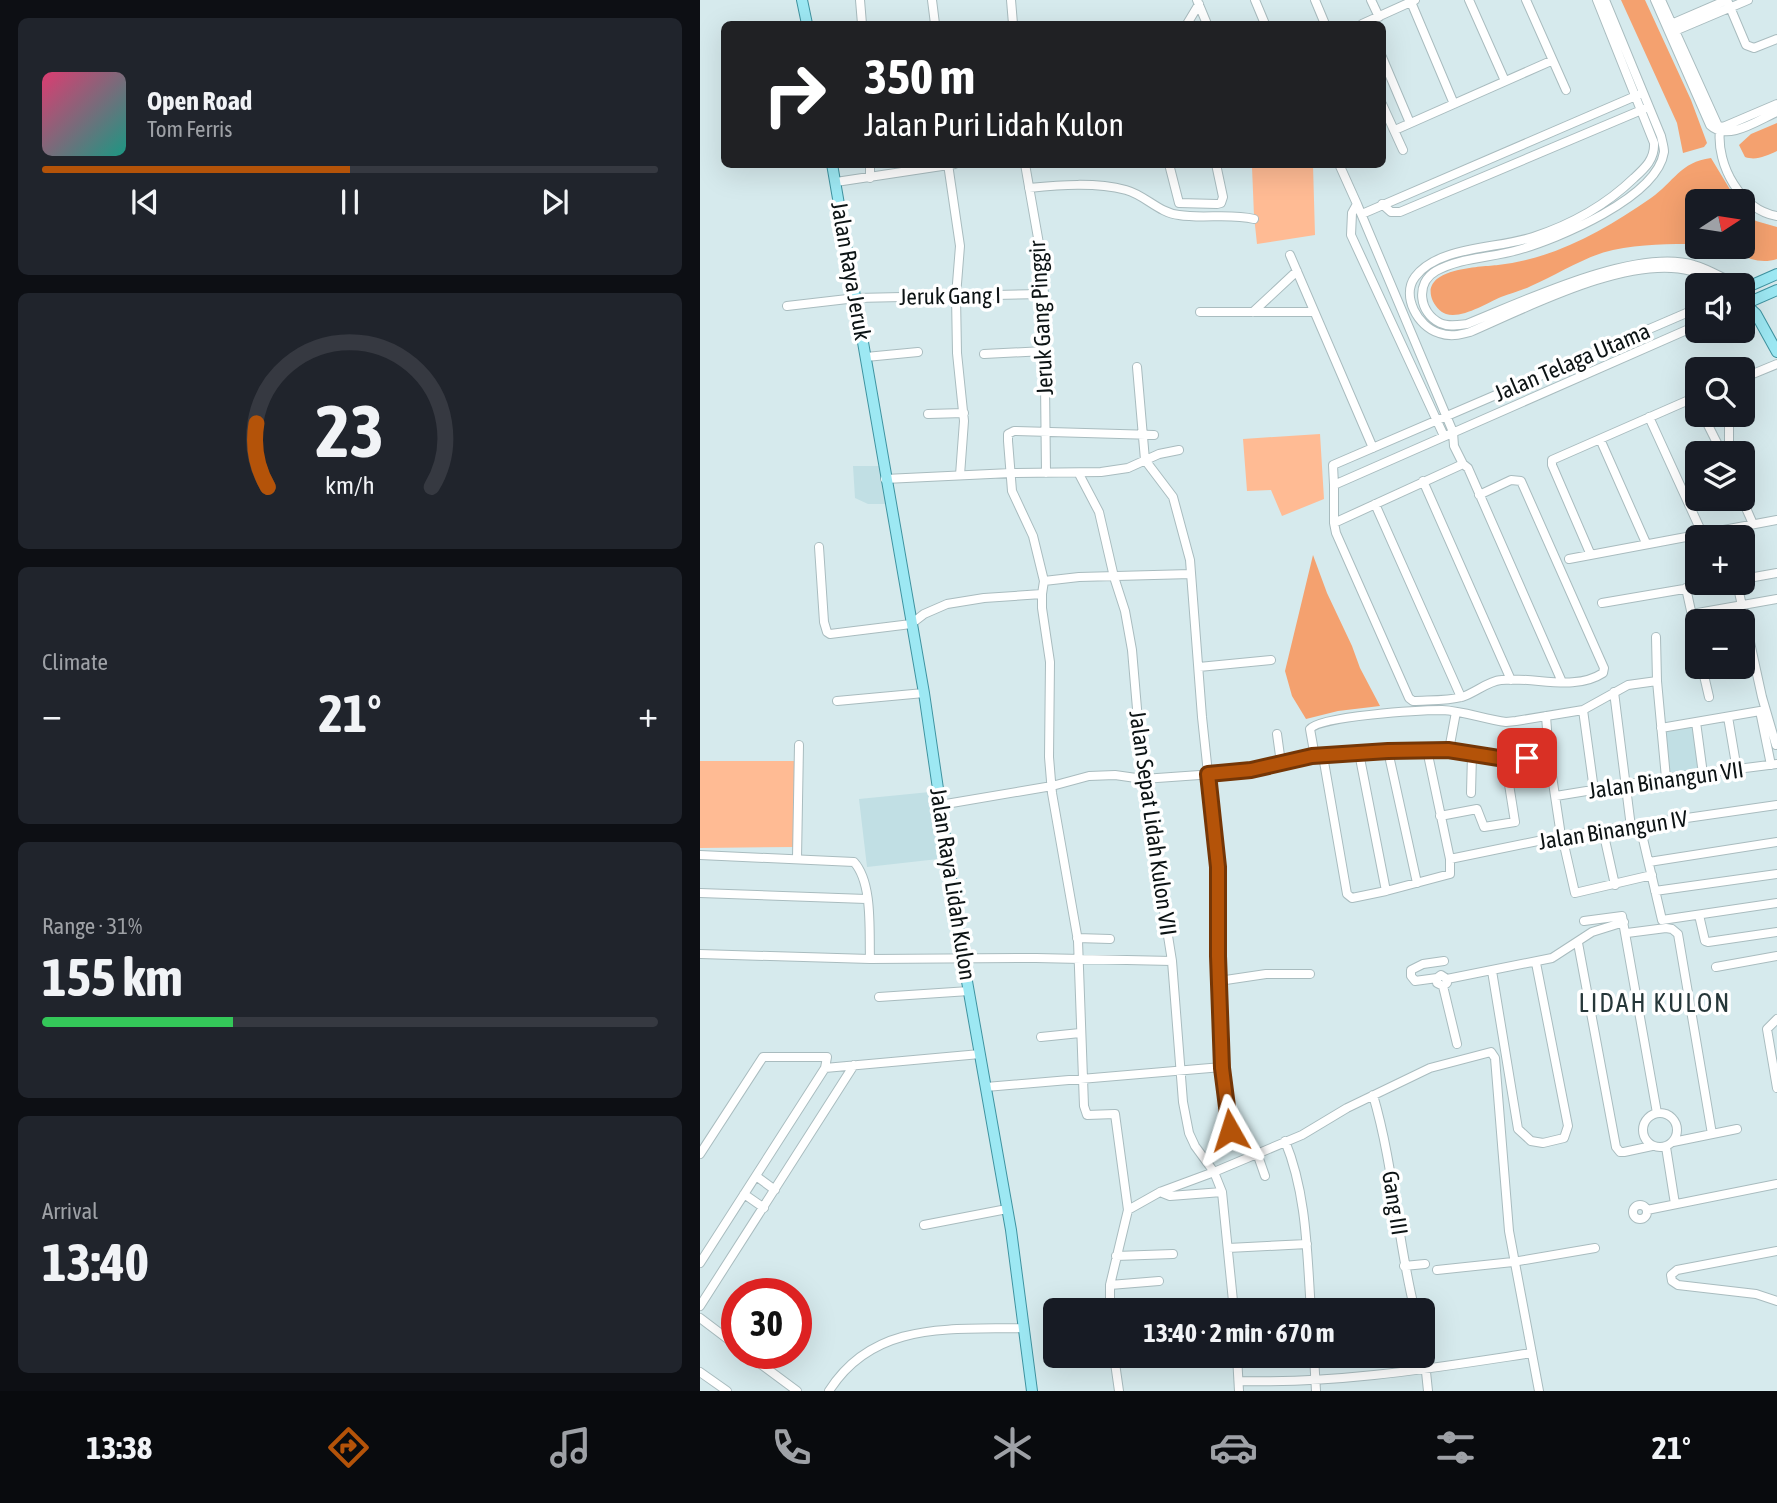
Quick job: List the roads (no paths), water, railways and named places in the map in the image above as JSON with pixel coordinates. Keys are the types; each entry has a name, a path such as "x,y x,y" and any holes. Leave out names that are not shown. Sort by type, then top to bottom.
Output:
{"main road":[{"path":"802,0 806,21"},
{"name":"Jalan Raya Jeruk","path":"833,168 870,377"},
{"path":"1755,282 1777,274"},
{"path":"1755,299 1777,290"},
{"path":"1755,313 1777,352"},
{"name":"Jalan Raya Lidah Kulon","path":"870,377 925,693 963,959 1007,1209 1032,1391"}],"street":[{"path":"860,0 862,21"},
{"path":"932,0 935,21"},
{"path":"1011,0 1013,21"},
{"path":"1255,0 1264,21"},
{"path":"1315,0 1324,21"},
{"path":"1371,0 1379,17"},
{"path":"1469,0 1505,81"},
{"path":"1526,0 1566,90"},
{"path":"1597,0 1654,143 1655,151 1650,161 1626,186 1599,206 1557,228 1515,242 1454,253 1428,263 1414,278 1410,287 1410,304 1419,318 1435,333 1453,336 1470,332 1589,283 1624,274 1673,269 1696,273"},
{"path":"1605,0 1661,136 1664,151 1658,166 1636,192 1586,224 1516,251 1460,261 1434,272 1423,286 1422,298 1428,312 1440,323 1466,324 1587,277 1648,263 1693,265 1711,273"},
{"path":"1655,0 1720,130 1720,148 1737,188 1748,204 1768,215 1777,216"},
{"path":"1661,0 1671,28"},
{"path":"1671,28 1727,0 1748,47 1754,48 1777,38"},
{"path":"1731,7 1748,0"},
{"path":"1372,21 1413,1 1454,104"},
{"path":"1188,21 1198,2"},
{"path":"1198,2 1206,21"},
{"path":"1395,130 1551,61"},
{"path":"1386,66 1410,123"},
{"path":"1362,214 1644,92"},
{"path":"1720,130 1777,104"},
{"path":"1382,204 1391,212 1400,212 1650,106"},
{"path":"1386,112 1403,150"},
{"path":"1720,130 1734,131 1777,112"},
{"path":"870,168 870,178"},
{"path":"836,182 932,168"},
{"path":"950,168 960,246 956,296 957,352 964,413 960,475"},
{"name":"Jeruk Gang Pinggir","path":"1026,168 1041,255 1044,294 1046,473"},
{"path":"1170,168 1179,203 1217,204 1221,203 1223,197 1217,168"},
{"path":"1341,168 1454,432 1454,446 1468,468 1562,682"},
{"path":"1029,188 1068,185 1126,190 1164,211 1177,215 1254,219"},
{"path":"1357,204 1351,220 1351,235 1444,436"},
{"path":"1290,255 1373,448"},
{"path":"1252,312 1297,271"},
{"name":"Jeruk Gang I","path":"787,306 856,298 1044,294"},
{"path":"1200,312 1314,312"},
{"name":"Jalan Telaga Utama","path":"1685,314 1333,465 1334,485 1685,331"},
{"path":"984,354 1045,351"},
{"path":"866,357 918,352"},
{"path":"1755,373 1777,364"},
{"path":"1137,367 1145,460 1173,497 1188,547 1218,867 1219,981 1223,1067 1230,1125 1230,1130 1225,1131"},
{"path":"1590,553 1551,462 1685,404"},
{"path":"928,414 964,413"},
{"path":"1649,417 1698,525"},
{"path":"1110,1298 1116,1255 1128,1210 1115,1114 1085,1114 1077,938 1049,757 1050,662 1042,594 1044,581 1033,536 1012,491 1008,440 1010,432 1154,435"},
{"path":"1601,439 1646,543"},
{"path":"886,479 1011,473 1079,474 1128,468 1179,450"},
{"path":"1334,523 1463,464"},
{"name":"Jalan Sepat Lidah Kulon VII","path":"1079,474 1098,512 1125,611 1132,650 1143,779 1172,961 1180,1041 1180,1071 1189,1133 1214,1172 1222,1192 1233,1298"},
{"path":"1334,485 1336,533 1409,698 1413,701 1461,697 1500,680 1574,682 1598,677 1604,668 1521,481 1511,480 1479,495"},
{"path":"1423,481 1511,680"},
{"path":"1375,504 1461,697"},
{"path":"1747,511 1752,524"},
{"path":"1746,525 1777,520"},
{"path":"1569,559 1685,536"},
{"path":"819,547 827,632 833,634 911,624 924,614 947,604 1042,594"},
{"path":"1755,577 1777,573"},
{"path":"1044,581 1079,577 1191,574"},
{"path":"1602,603 1685,589"},
{"path":"1740,595 1762,697 1776,746"},
{"path":"1720,609 1777,599"},
{"path":"1656,637 1657,681 1666,778"},
{"path":"1199,667 1271,660"},
{"path":"1705,679 1709,697"},
{"path":"1427,750 1450,859 1450,875 1352,898 1347,894 1319,756 1310,729 1318,723 1432,710 1506,722 1583,710 1628,685 1657,681"},
{"path":"1614,692 1626,785 1635,826 1649,862 1662,920 1777,903"},
{"path":"837,701 925,693"},
{"path":"1583,710 1594,790"},
{"path":"1448,750 1456,712"},
{"path":"1661,728 1762,712 1774,765"},
{"path":"1546,716 1549,757 1574,892 1580,893 1652,875"},
{"path":"1728,717 1737,770"},
{"path":"1696,722 1703,774"},
{"path":"1277,734 1281,763"},
{"path":"797,858 799,744"},
{"path":"940,805 1102,775 1143,779 1208,774 1251,770 1319,756 1448,750 1505,759 1549,757"},
{"path":"1388,751 1416,883"},
{"path":"1359,753 1386,891"},
{"path":"1472,754 1472,793"},
{"path":"1440,816 1476,809 1484,827 1515,822 1505,759"},
{"name":"Jalan Binangun VII","path":"1556,796 1666,778 1774,765"},
{"name":"Jalan Binangun IV","path":"1450,859 1561,832 1603,831 1777,805"},
{"path":"1603,831 1615,885"},
{"path":"1649,862 1777,842"},
{"path":"700,855 850,860 864,879 870,959"},
{"path":"1655,891 1777,874"},
{"path":"700,893 866,899"},
{"path":"1699,915 1706,942 1777,932"},
{"path":"1584,921 1622,916 1657,1113"},
{"path":"1444,961 1423,964 1411,970 1411,976 1415,981 1442,981 1536,963 1558,956 1592,932 1624,922"},
{"path":"1627,933 1666,928 1678,934 1713,1134"},
{"path":"1077,938 1110,939"},
{"path":"1578,943 1616,1147 1620,1152 1737,1129"},
{"path":"700,954 870,959 1172,961"},
{"path":"1716,967 1777,956"},
{"path":"1492,971 1518,1129 1531,1141 1553,1141 1564,1138 1568,1126 1536,963"},
{"path":"1219,981 1266,974 1310,974"},
{"path":"1442,981 1457,1044"},
{"path":"879,997 969,990"},
{"path":"1777,1019 1767,1029 1777,1087"},
{"path":"1041,1037 1080,1032"},
{"path":"1128,1210 1160,1192 1301,1135 1430,1068 1482,1053 1492,1053 1513,1262 1539,1391"},
{"path":"825,1068 980,1054"},
{"path":"700,1154 763,1057 827,1058 825,1068 700,1263"},
{"path":"700,1306 854,1065"},
{"path":"986,1087 1223,1067"},
{"name":"Gang III","path":"1373,1096 1388,1159 1404,1266 1412,1298"},
{"path":"1652,1146 1643,1132 1644,1123 1649,1116 1657,1113 1670,1116 1677,1128 1669,1144 1675,1204"},
{"path":"1285,1141 1297,1175 1307,1244 1310,1298"},
{"path":"1257,1153 1265,1176"},
{"path":"756,1176 775,1190"},
{"path":"1647,1210 1777,1184"},
{"path":"1160,1192 1170,1196 1222,1192"},
{"path":"744,1194 764,1208"},
{"path":"924,1226 1007,1209"},
{"path":"1228,1248 1307,1244"},
{"path":"1437,1270 1513,1262 1595,1248"},
{"path":"1777,1251 1677,1270 1671,1275 1672,1281 1678,1285 1756,1294 1777,1301"},
{"path":"1116,1255 1173,1254"},
{"path":"1404,1266 1425,1264"},
{"path":"1110,1285 1159,1281"},
{"path":"700,1318 721,1334"},
{"path":"829,1391 845,1370 862,1355 904,1335 923,1331 1024,1328"},
{"path":"1239,1381 1362,1378 1532,1353"},
{"path":"1116,1368 1119,1391"},
{"path":"1238,1368 1238,1391"},
{"path":"1314,1368 1315,1391"},
{"path":"767,1369 796,1391"},
{"path":"1427,1370 1428,1391"},
{"path":"700,1372 727,1391"}],"district":[{"name":"LIDAH KULON","path":"1655,1003"}]}
